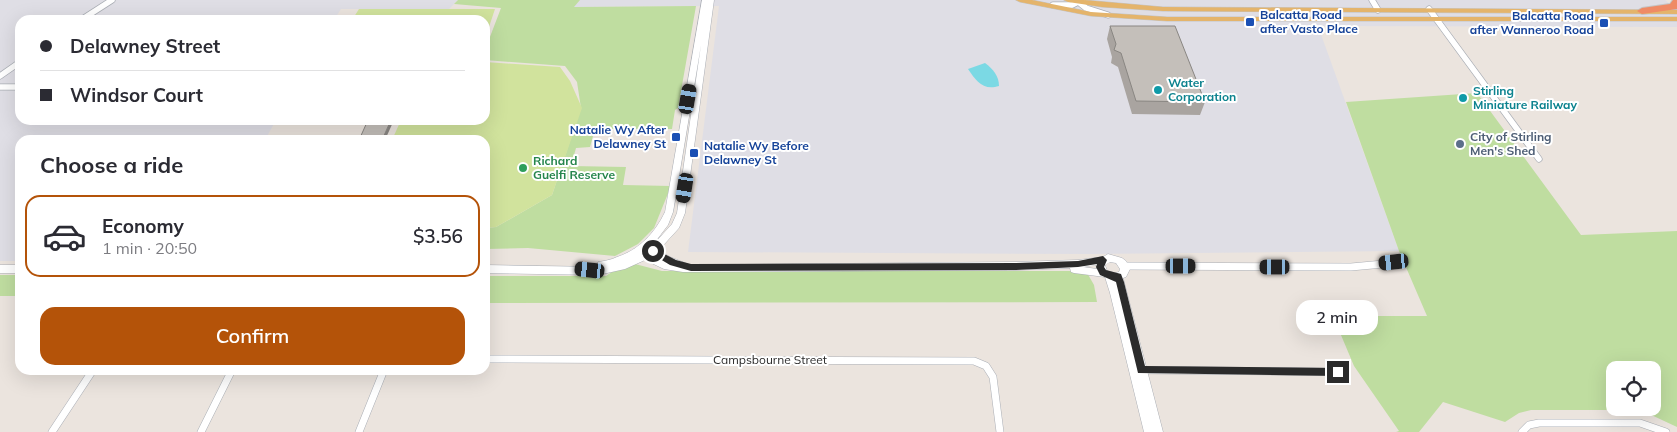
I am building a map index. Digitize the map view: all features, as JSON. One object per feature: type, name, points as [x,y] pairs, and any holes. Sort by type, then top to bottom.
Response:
[{"type":"highway","points":[[1642,11],[1673,7],[1677,5],[1677,1]]},
{"type":"main road","points":[[1020,0],[1112,16],[1167,19],[1677,19]]},
{"type":"main road","points":[[1068,0],[1092,4],[1163,9],[1429,9],[1677,12]]},
{"type":"street","points":[[89,15],[112,0]]},
{"type":"street","points":[[646,251],[661,230],[669,212],[704,0]]},
{"type":"street","points":[[490,269],[606,269],[646,251],[676,226],[681,212],[711,0]]},
{"type":"street","points":[[1372,0],[1378,10]]},
{"type":"street","points":[[1044,5],[1063,6],[1079,1],[1088,9],[1112,16]]},
{"type":"street","points":[[1429,9],[1539,159]]},
{"type":"street","points":[[0,76],[15,66]]},
{"type":"street","points":[[0,87],[15,87]]},
{"type":"street","points":[[646,251],[670,269],[1016,266],[1078,264],[1116,259],[1124,266],[1351,267],[1394,262]]},
{"type":"street","points":[[1103,260],[1100,267],[1110,275],[1158,432]]},
{"type":"street","points":[[1016,266],[1028,269],[1091,270],[1110,275],[1123,274],[1124,266]]},
{"type":"street","points":[[0,269],[15,269]]},
{"type":"street","name":"Campsbourne Street","points":[[490,358],[974,361],[986,366],[993,377],[1000,432]]},
{"type":"street","points":[[1138,370],[1338,372]]},
{"type":"street","points":[[1138,370],[1149,432]]},
{"type":"street","points":[[52,432],[90,375]]},
{"type":"street","points":[[201,432],[230,375]]},
{"type":"street","points":[[359,432],[382,375]]},
{"type":"street","points":[[1522,432],[1529,425],[1548,423],[1640,423],[1666,432]]},
{"type":"shaded area","points":[[0,0],[458,0],[449,9],[341,9],[337,15],[15,15],[15,125],[273,125],[268,135],[15,135],[15,261],[0,261]]},
{"type":"shaded area","points":[[580,0],[1665,0],[1677,9],[1677,27],[1318,26],[1399,251],[1088,254],[688,252],[719,6],[573,7]]},
{"type":"green space","points":[[458,0],[580,0],[574,7],[696,6],[678,108],[675,110],[672,129],[595,129],[590,147],[576,148],[571,166],[626,167],[623,185],[671,186],[654,228],[638,244],[615,256],[528,248],[490,249],[490,228],[496,227],[552,195],[581,108],[577,82],[565,66],[490,60],[490,37],[501,8],[454,4]]},
{"type":"green space","points":[[359,9],[495,9],[490,24],[490,15],[355,15]]},
{"type":"green space","name":"Richard Guelfi Reserve","points":[[490,62],[560,67],[570,81],[582,108],[552,195],[496,227],[490,228],[490,135],[394,135],[399,125],[490,125]]},
{"type":"green space","points":[[1477,93],[1581,235],[1677,231],[1677,427],[1653,416],[1661,416],[1661,361],[1606,361],[1606,410],[1531,410],[1519,413],[1505,422],[1443,402],[1419,432],[1396,432],[1399,431],[1354,366],[1333,316],[1427,316],[1399,251],[1346,102]]},
{"type":"green space","points":[[635,264],[662,271],[1086,271],[1094,285],[1097,302],[490,303],[490,276],[606,276],[619,267]]},
{"type":"green space","points":[[0,275],[15,275],[15,296],[0,296]]},
{"type":"water","points":[[985,63],[995,73],[999,86],[989,87],[980,84],[968,69]]},
{"type":"building","name":"Water Corporation","points":[[1110,26],[1175,26],[1205,102],[1136,101],[1121,53],[1114,50],[1116,44]]},
{"type":"building","points":[[366,125],[389,125],[384,135],[361,135]]},
{"type":"place","name":"Balcatta Road after Vasto Place","points":[[1250,22]]},
{"type":"place","name":"Balcatta Road after Wanneroo Road","points":[[1604,23]]},
{"type":"place","name":"Water Corporation","points":[[1158,90]]},
{"type":"place","name":"Stirling Miniature Railway","points":[[1463,98]]},
{"type":"place","name":"Natalie Wy After Delawney St","points":[[676,137]]},
{"type":"place","name":"City of Stirling Men's Shed","points":[[1460,144]]},
{"type":"place","name":"Natalie Wy Before Delawney St","points":[[694,153]]},
{"type":"place","name":"Richard Guelfi Reserve","points":[[523,168]]},
{"type":"route","points":[[653,251],[667,260],[691,268],[1016,266],[1029,264],[1078,264],[1103,260],[1100,264],[1103,273],[1118,277],[1120,282],[1142,370],[1338,372]]}]
